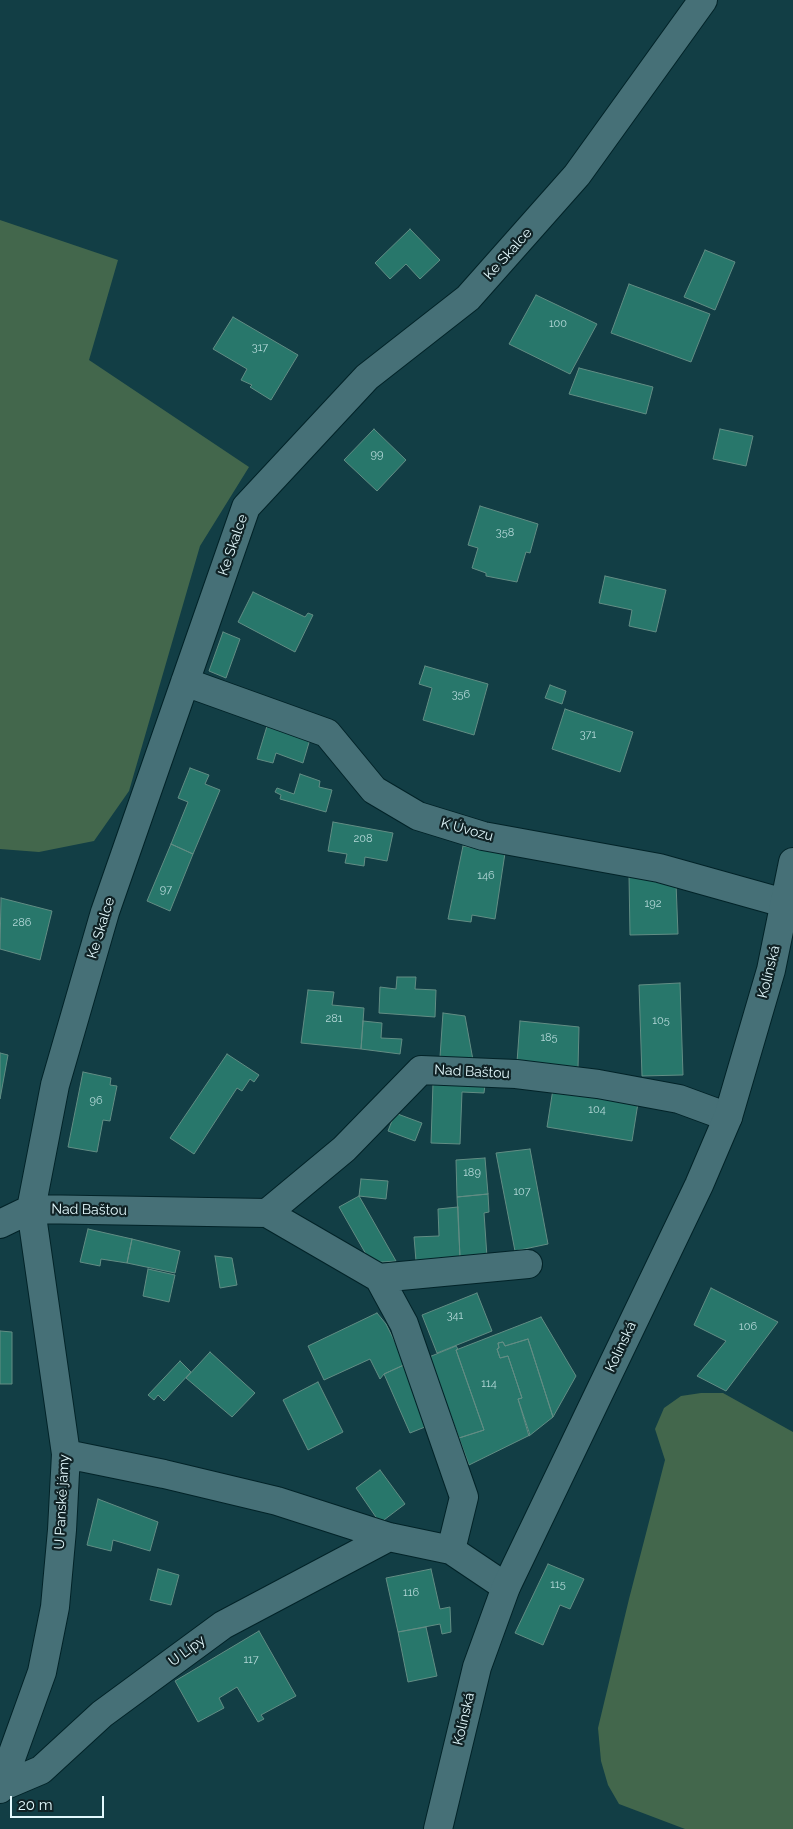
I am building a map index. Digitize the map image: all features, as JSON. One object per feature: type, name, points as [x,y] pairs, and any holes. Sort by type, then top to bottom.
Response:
[{"type":"street","name":"Ke Skalce","points":[[30,1209],[55,1085],[105,912],[246,508],[367,378],[468,298],[578,175],[702,0]]},
{"type":"street","name":"K Úvozu","points":[[185,682],[327,733],[374,790],[418,816],[483,836],[659,868],[784,903]]},
{"type":"street","name":"Kolínská","points":[[438,1829],[476,1667],[506,1587],[699,1185],[728,1117],[771,970],[793,862]]},
{"type":"street","name":"Nad Baštou","points":[[267,1213],[344,1149],[420,1070],[516,1074],[598,1084],[679,1099],[728,1117]]},
{"type":"street","name":"Nad Baštou","points":[[30,1209],[267,1213],[379,1278]]},
{"type":"street","points":[[0,1224],[30,1209]]},
{"type":"street","name":"U Panské jámy","points":[[1,1788],[42,1672],[53,1617],[62,1530],[66,1454],[30,1209]]},
{"type":"street","points":[[451,1550],[464,1497],[404,1324],[379,1278],[528,1264]]},
{"type":"street","points":[[66,1454],[164,1474],[277,1501],[389,1537],[451,1550],[506,1587]]},
{"type":"street","name":"U Lípy","points":[[1,1788],[41,1770],[102,1714],[223,1624],[389,1537]]},
{"type":"green space","points":[[0,220],[118,260],[89,360],[249,467],[200,546],[129,791],[94,841],[39,852],[0,849]]},
{"type":"green space","points":[[701,1393],[723,1393],[793,1432],[793,1829],[685,1829],[619,1804],[608,1785],[601,1761],[598,1728],[665,1460],[655,1429],[664,1408],[681,1396]]},
{"type":"building","points":[[410,229],[440,260],[420,279],[406,264],[390,279],[375,263]]},
{"type":"building","points":[[705,250],[735,262],[715,310],[684,297]]},
{"type":"building","points":[[629,284],[710,314],[691,362],[611,333]]},
{"type":"building","points":[[536,295],[597,324],[570,374],[509,344]]},
{"type":"building","points":[[233,317],[298,355],[271,400],[250,387],[252,385],[241,380],[247,369],[213,349]]},
{"type":"building","points":[[579,368],[653,387],[646,414],[569,394]]},
{"type":"building","points":[[374,429],[406,460],[377,491],[344,460]]},
{"type":"building","points":[[720,429],[753,436],[746,466],[713,459]]},
{"type":"building","points":[[480,506],[538,524],[530,553],[526,552],[517,582],[486,576],[486,573],[472,568],[478,548],[468,545]]},
{"type":"building","points":[[605,576],[666,590],[656,632],[629,626],[632,610],[599,603]]},
{"type":"building","points":[[253,592],[305,617],[308,613],[313,615],[295,652],[238,622]]},
{"type":"building","points":[[223,632],[240,639],[226,678],[209,671]]},
{"type":"building","points":[[425,666],[488,684],[474,735],[423,720],[432,688],[419,684]]},
{"type":"building","points":[[550,685],[566,691],[562,704],[545,698]]},
{"type":"building","points":[[565,709],[633,732],[620,772],[552,749]]},
{"type":"building","points":[[267,726],[310,739],[303,763],[276,753],[273,763],[257,759]]},
{"type":"building","points":[[190,768],[209,775],[205,784],[220,790],[193,854],[171,844],[188,802],[178,798]]},
{"type":"building","points":[[300,774],[320,781],[319,787],[332,790],[326,812],[280,799],[281,795],[275,792],[277,788],[294,794]]},
{"type":"building","points":[[333,822],[393,833],[387,861],[365,857],[364,866],[345,863],[347,854],[328,851]]},
{"type":"building","points":[[171,844],[193,854],[170,911],[147,901]]},
{"type":"building","points":[[463,846],[505,853],[495,919],[472,915],[471,922],[448,919]]},
{"type":"building","points":[[629,875],[676,883],[678,934],[630,935]]},
{"type":"building","points":[[1,898],[52,911],[40,960],[0,949]]},
{"type":"building","points":[[397,977],[416,977],[415,989],[436,990],[435,1017],[379,1013],[380,987],[396,989]]},
{"type":"building","points":[[680,983],[683,1075],[642,1076],[639,985]]},
{"type":"building","points":[[308,990],[334,992],[332,1005],[364,1008],[361,1049],[301,1043]]},
{"type":"building","points":[[443,1013],[465,1016],[473,1060],[440,1057]]},
{"type":"building","points":[[363,1021],[382,1023],[381,1038],[402,1039],[400,1054],[361,1049]]},
{"type":"building","points":[[520,1021],[579,1027],[578,1068],[517,1062]]},
{"type":"building","points":[[0,1053],[8,1055],[0,1099]]},
{"type":"building","points":[[227,1054],[259,1075],[254,1082],[250,1079],[242,1091],[237,1088],[194,1154],[170,1138]]},
{"type":"building","points":[[83,1072],[111,1078],[110,1085],[117,1086],[110,1121],[103,1120],[97,1152],[68,1147]]},
{"type":"building","points":[[433,1083],[485,1085],[484,1093],[462,1092],[460,1144],[431,1143]]},
{"type":"building","points":[[553,1089],[638,1103],[632,1141],[547,1127]]},
{"type":"building","points":[[395,1113],[422,1123],[415,1141],[388,1131]]},
{"type":"building","points":[[530,1149],[548,1244],[515,1251],[496,1153]]},
{"type":"building","points":[[485,1158],[488,1194],[457,1197],[456,1160]]},
{"type":"building","points":[[361,1179],[388,1181],[386,1199],[359,1196]]},
{"type":"building","points":[[488,1194],[489,1212],[484,1213],[487,1257],[460,1257],[457,1197]]},
{"type":"building","points":[[359,1196],[396,1261],[371,1263],[339,1207]]},
{"type":"building","points":[[458,1207],[460,1259],[416,1261],[414,1237],[439,1236],[438,1209]]},
{"type":"building","points":[[88,1229],[132,1239],[127,1263],[101,1259],[100,1266],[80,1262]]},
{"type":"building","points":[[132,1239],[180,1251],[175,1273],[127,1263]]},
{"type":"building","points":[[215,1256],[232,1258],[237,1285],[220,1288]]},
{"type":"building","points":[[148,1269],[175,1275],[169,1302],[143,1296]]},
{"type":"building","points":[[711,1288],[778,1322],[726,1391],[697,1376],[726,1341],[694,1325]]},
{"type":"building","points":[[477,1293],[492,1331],[437,1353],[422,1315]]},
{"type":"building","points":[[377,1313],[386,1324],[406,1364],[384,1374],[380,1379],[370,1359],[324,1380],[308,1346]]},
{"type":"building","points":[[541,1317],[576,1376],[553,1417],[528,1339],[505,1346],[503,1342],[498,1343],[499,1348],[497,1349],[500,1358],[508,1356],[522,1398],[518,1399],[530,1435],[469,1465],[459,1438],[484,1430],[456,1350]]},
{"type":"building","points":[[0,1331],[12,1332],[12,1384],[0,1384]]},
{"type":"building","points":[[528,1339],[553,1417],[529,1436],[518,1399],[522,1398],[508,1356],[500,1358],[497,1349],[499,1348],[498,1343],[503,1342],[505,1346]]},
{"type":"building","points":[[456,1346],[484,1430],[459,1438],[429,1357]]},
{"type":"building","points":[[210,1352],[255,1393],[232,1417],[186,1378]]},
{"type":"building","points":[[180,1361],[191,1372],[164,1401],[158,1395],[154,1400],[148,1395]]},
{"type":"building","points":[[406,1364],[430,1425],[410,1433],[384,1374]]},
{"type":"building","points":[[318,1382],[343,1432],[308,1450],[283,1400]]},
{"type":"building","points":[[380,1470],[405,1504],[380,1523],[356,1488]]},
{"type":"building","points":[[98,1499],[158,1522],[150,1551],[113,1540],[111,1551],[87,1545]]},
{"type":"building","points":[[548,1564],[584,1579],[570,1609],[560,1605],[543,1645],[515,1633]]},
{"type":"building","points":[[158,1569],[179,1575],[171,1605],[150,1600]]},
{"type":"building","points":[[431,1569],[440,1609],[450,1607],[451,1632],[442,1634],[440,1624],[398,1632],[386,1578]]},
{"type":"building","points":[[426,1627],[437,1676],[408,1682],[398,1632]]},
{"type":"building","points":[[259,1631],[296,1696],[261,1715],[264,1719],[258,1722],[237,1687],[219,1698],[224,1708],[198,1722],[175,1681]]}]
